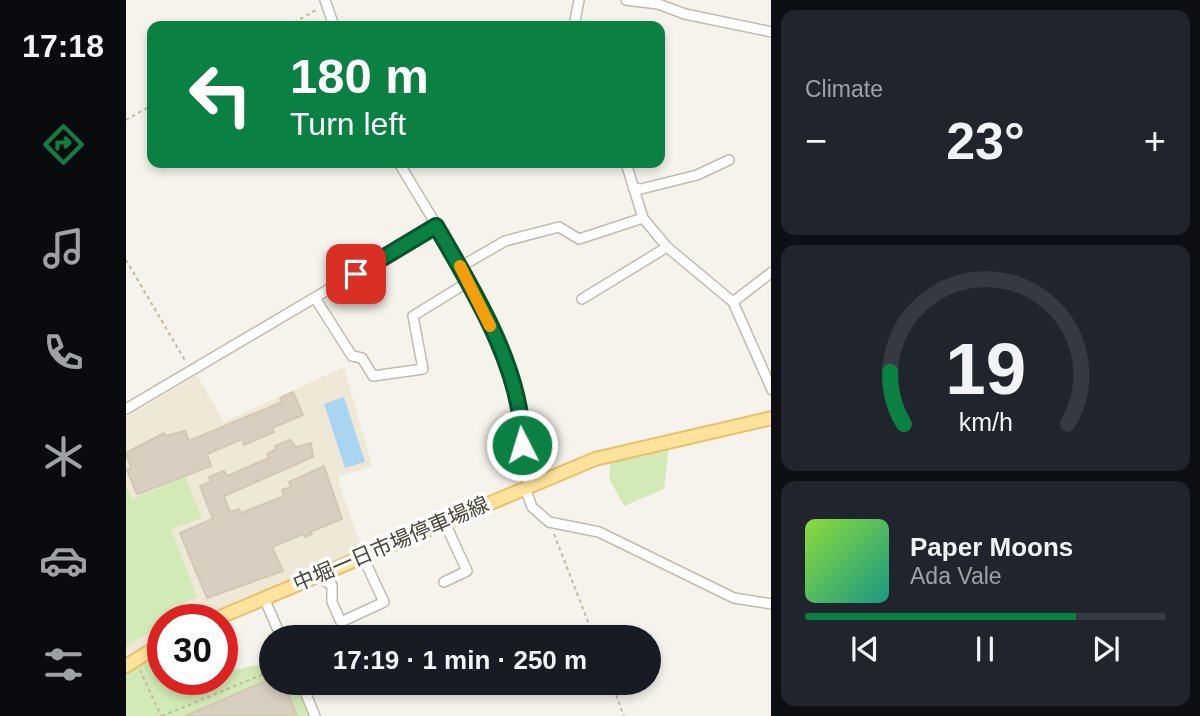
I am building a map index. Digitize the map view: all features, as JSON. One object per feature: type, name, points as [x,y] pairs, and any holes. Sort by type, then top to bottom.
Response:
[{"type":"main road","name":"中堀一日市場停車場線","points":[[238,609],[595,459],[771,418]]},
{"type":"main road","points":[[131,663],[147,653]]},
{"type":"street","points":[[575,21],[579,0]]},
{"type":"street","points":[[626,0],[659,4],[685,14],[771,32]]},
{"type":"street","points":[[329,1],[333,21]]},
{"type":"street","points":[[633,188],[641,189],[697,175],[729,160]]},
{"type":"street","points":[[402,168],[460,267],[499,345],[516,397],[522,430],[521,460],[532,507],[550,522],[599,532],[734,598],[771,604]]},
{"type":"street","points":[[627,168],[643,218],[667,247],[733,302],[771,390]]},
{"type":"street","points":[[460,267],[505,241],[559,227],[579,239],[643,218]]},
{"type":"street","points":[[126,409],[436,226]]},
{"type":"street","points":[[582,299],[667,247]]},
{"type":"street","points":[[733,302],[771,272]]},
{"type":"street","points":[[315,298],[352,356],[362,358],[373,376],[423,369],[413,316],[468,282]]},
{"type":"street","points":[[444,521],[467,571],[444,582]]},
{"type":"street","points":[[315,576],[332,585],[332,602],[341,622],[384,602],[362,555]]},
{"type":"street","points":[[264,598],[276,625]]},
{"type":"street","points":[[306,695],[315,716]]},
{"type":"path","points":[[296,21],[329,1]]},
{"type":"path","points":[[126,120],[147,108]]},
{"type":"path","points":[[126,260],[191,371]]},
{"type":"path","points":[[550,522],[589,625]]},
{"type":"path","points":[[131,663],[161,716],[259,676]]},
{"type":"path","points":[[616,695],[624,716]]},
{"type":"shaded area","points":[[344,367],[372,466],[340,476],[338,481],[362,548],[232,604],[147,604],[147,644],[126,656],[126,417],[197,375],[224,422]]},
{"type":"green space","points":[[669,447],[664,489],[624,506],[609,478],[611,458]]},
{"type":"green space","points":[[185,477],[202,518],[171,529],[197,597],[180,604],[147,604],[147,634],[126,646],[126,487],[133,499]]},
{"type":"green space","points":[[147,659],[147,695],[238,695],[238,669],[259,665],[259,695],[300,695],[309,716],[126,716],[126,672]]},
{"type":"water","points":[[344,397],[365,462],[345,468],[324,404]]},
{"type":"building","points":[[293,392],[303,415],[272,428],[274,432],[244,445],[242,439],[207,454],[211,466],[138,494],[136,492],[127,470],[131,468],[126,453],[164,433],[165,436],[185,431],[189,441],[282,402],[280,398]]},
{"type":"building","points":[[290,440],[296,447],[311,443],[313,457],[224,496],[230,512],[239,509],[241,513],[284,496],[282,490],[291,487],[289,482],[324,466],[342,519],[310,532],[312,534],[305,537],[303,534],[272,547],[283,571],[207,598],[180,533],[213,519],[200,486],[211,482],[209,477],[224,471],[227,476],[269,458],[267,454],[276,449],[275,446]]},
{"type":"building","points":[[259,684],[259,695],[288,695],[297,716],[185,716]]},
{"type":"slow traffic","points":[[460,266],[490,326]]},
{"type":"route","points":[[356,274],[436,226],[499,345],[516,397],[522,445]]}]
